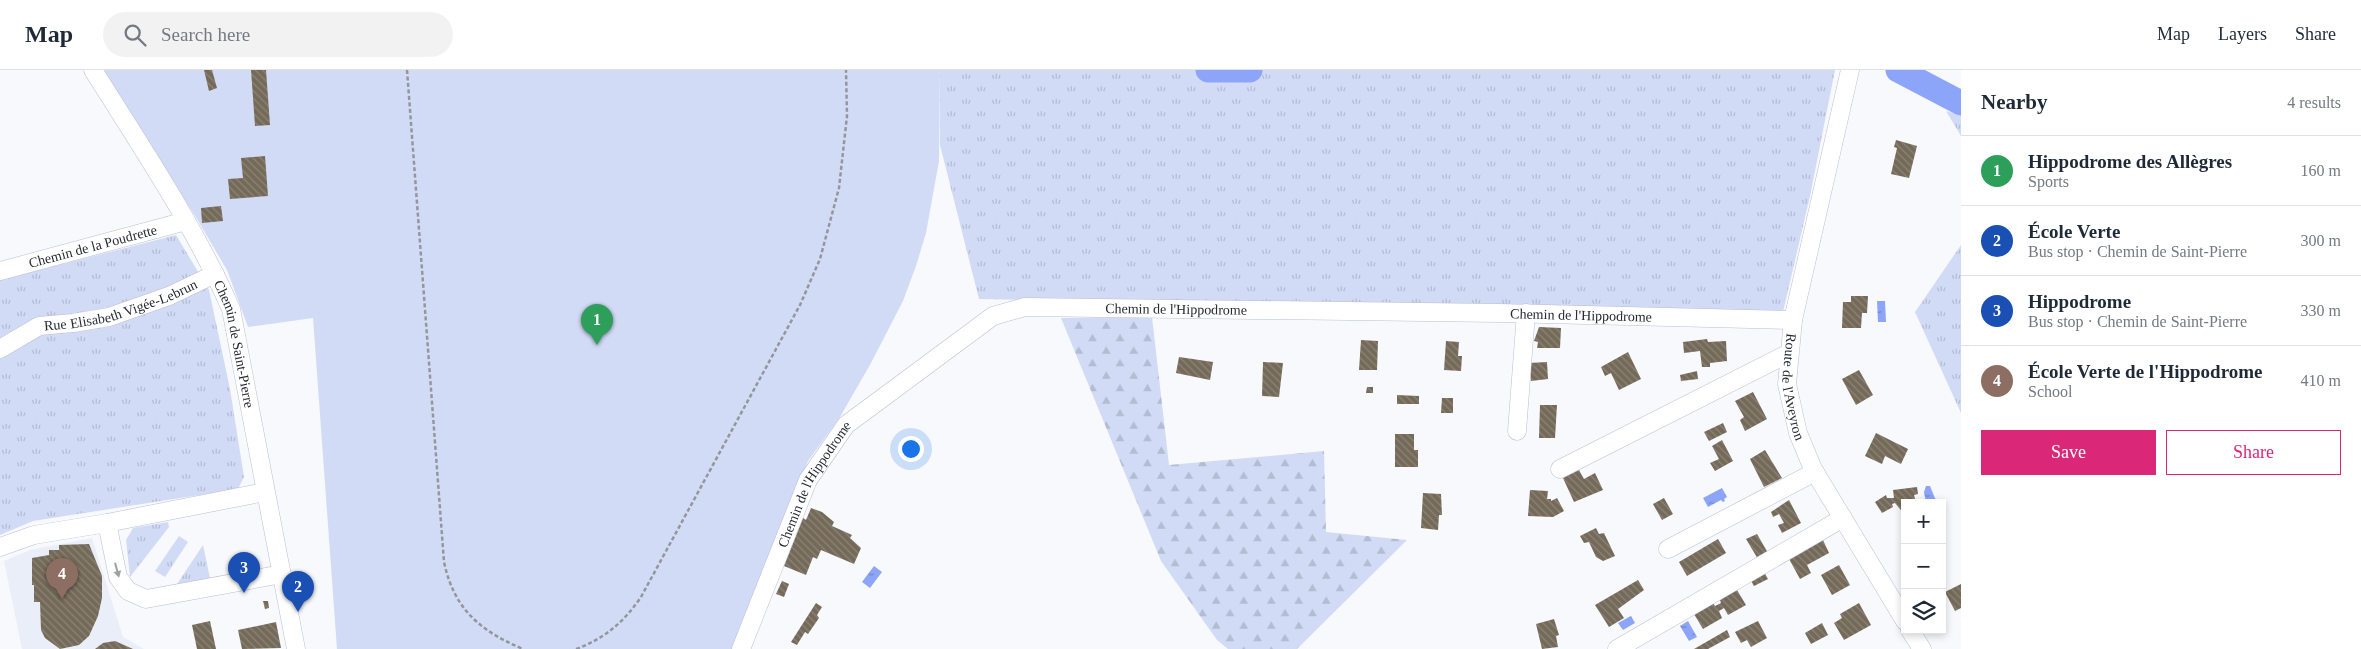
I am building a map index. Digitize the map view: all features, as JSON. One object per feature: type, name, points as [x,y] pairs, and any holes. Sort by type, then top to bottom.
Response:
[{"type":"street","name":"Chemin de Saint-Pierre","points":[[94,70],[186,220],[215,274],[231,310],[296,649]]},
{"type":"street","name":"Route de l'Aveyron","points":[[1850,70],[1792,320],[1786,384],[1798,433],[1815,472],[1901,614]]},
{"type":"street","name":"Chemin de la Poudrette","points":[[0,271],[186,220]]},
{"type":"street","name":"Rue Elisabeth Vigée-Lebrun","points":[[0,349],[39,326],[109,317],[169,296],[215,274]]},
{"type":"street","name":"Chemin de l'Hippodrome","points":[[741,649],[808,480],[846,425],[993,316],[1025,307],[1526,313],[1792,320]]},
{"type":"street","points":[[1517,431],[1526,313]]},
{"type":"street","points":[[1560,469],[1789,353]]},
{"type":"street","points":[[1668,549],[1815,472]]},
{"type":"street","points":[[0,548],[34,535],[108,523],[265,492]]},
{"type":"street","points":[[1617,649],[1842,518]]},
{"type":"street","points":[[108,523],[118,577],[128,591],[146,600],[282,574]]},
{"type":"street","points":[[1913,634],[1922,649]]},
{"type":"path","points":[[407,70],[444,562],[448,581],[456,599],[469,615],[484,629],[503,641],[523,649]]},
{"type":"path","points":[[576,649],[610,632],[627,616],[641,597],[807,290],[828,235],[840,188],[846,124],[846,70]]},
{"type":"shaded area","points":[[92,538],[123,637],[144,649],[22,649],[4,561],[30,550]]},
{"type":"green space","points":[[102,70],[940,70],[939,161],[926,233],[916,266],[903,301],[871,363],[840,417],[808,461],[732,649],[337,649],[313,318],[248,327],[227,270],[197,219]]},
{"type":"green space","points":[[940,70],[1835,70],[1810,196],[1783,312],[979,299],[940,145]]},
{"type":"green space","points":[[1946,111],[1961,115],[1961,136]]},
{"type":"green space","points":[[176,235],[209,290],[230,389],[244,477],[238,489],[33,521],[0,535],[0,280]]},
{"type":"green space","points":[[1961,245],[1961,413],[1915,312]]},
{"type":"green space","points":[[1152,317],[1169,465],[1324,451],[1326,532],[1407,540],[1297,649],[1228,649],[1217,640],[1161,561],[1061,318]]},
{"type":"green space","points":[[168,522],[169,527],[130,577],[126,540],[133,528]]},
{"type":"green space","points":[[179,536],[188,542],[165,577],[155,571]]},
{"type":"green space","points":[[203,545],[210,578],[177,584]]},
{"type":"water","points":[[1877,301],[1885,301],[1886,322],[1878,322]]},
{"type":"water","points":[[1926,486],[1930,486],[1935,499],[1925,499],[1924,492]]},
{"type":"water","points":[[1722,488],[1727,497],[1724,499],[1725,501],[1721,500],[1708,507],[1703,498]]},
{"type":"water","points":[[874,566],[882,572],[870,588],[862,582]]},
{"type":"water","points":[[1631,616],[1635,623],[1623,630],[1618,623]]},
{"type":"water","points":[[1688,621],[1697,637],[1689,641],[1680,626]]},
{"type":"building","points":[[204,70],[212,70],[217,88],[209,91]]},
{"type":"building","points":[[251,70],[266,70],[270,125],[255,126]]},
{"type":"building","points":[[1896,140],[1917,146],[1909,178],[1891,174],[1897,148],[1894,147]]},
{"type":"building","points":[[265,156],[268,196],[230,199],[228,179],[243,178],[241,158]]},
{"type":"building","points":[[221,206],[223,221],[202,223],[201,208]]},
{"type":"building","points":[[1851,296],[1868,296],[1867,313],[1862,313],[1861,328],[1842,328],[1843,302],[1851,302]]},
{"type":"building","points":[[1539,327],[1561,328],[1560,348],[1537,348],[1538,342],[1534,341]]},
{"type":"building","points":[[1707,339],[1708,342],[1726,341],[1727,361],[1710,363],[1710,367],[1702,367],[1700,351],[1684,353],[1683,342]]},
{"type":"building","points":[[1361,340],[1378,341],[1377,370],[1359,370]]},
{"type":"building","points":[[1446,341],[1459,342],[1458,356],[1462,356],[1461,371],[1444,370]]},
{"type":"building","points":[[1628,352],[1641,379],[1619,390],[1611,373],[1605,376],[1601,367]]},
{"type":"building","points":[[1179,357],[1213,362],[1210,380],[1176,373]]},
{"type":"building","points":[[1263,362],[1283,363],[1279,397],[1262,396]]},
{"type":"building","points":[[1547,362],[1548,379],[1531,381],[1529,363]]},
{"type":"building","points":[[1859,370],[1873,395],[1856,405],[1842,379]]},
{"type":"building","points":[[1697,371],[1698,379],[1681,381],[1680,375]]},
{"type":"building","points":[[1367,387],[1373,387],[1373,393],[1366,393]]},
{"type":"building","points":[[1753,392],[1767,419],[1745,431],[1740,420],[1744,417],[1735,401]]},
{"type":"building","points":[[1397,395],[1419,396],[1419,404],[1397,404]]},
{"type":"building","points":[[1442,398],[1453,398],[1453,413],[1441,413]]},
{"type":"building","points":[[1540,405],[1557,405],[1555,438],[1539,438]]},
{"type":"building","points":[[1723,423],[1727,432],[1709,441],[1704,432]]},
{"type":"building","points":[[1876,433],[1908,449],[1901,464],[1885,456],[1882,464],[1865,456]]},
{"type":"building","points":[[1395,434],[1414,434],[1414,450],[1418,450],[1418,467],[1395,467]]},
{"type":"building","points":[[1722,440],[1733,461],[1715,471],[1710,463],[1719,459],[1712,446]]},
{"type":"building","points":[[1765,450],[1782,478],[1764,487],[1750,459]]},
{"type":"building","points":[[1579,470],[1584,479],[1595,473],[1603,490],[1574,502],[1563,478]]},
{"type":"building","points":[[1917,487],[1918,494],[1914,495],[1915,499],[1901,499],[1901,510],[1895,503],[1892,504],[1893,507],[1882,513],[1875,502],[1886,495],[1887,498],[1894,498],[1893,490]]},
{"type":"building","points":[[1530,490],[1548,491],[1547,499],[1551,499],[1551,501],[1557,498],[1564,511],[1553,517],[1528,516]]},
{"type":"building","points":[[1423,493],[1441,494],[1442,515],[1439,515],[1438,530],[1421,528]]},
{"type":"building","points":[[1664,498],[1673,514],[1662,520],[1653,504]]},
{"type":"building","points":[[1789,500],[1801,523],[1782,533],[1778,525],[1784,523],[1779,514],[1773,517],[1771,512]]},
{"type":"building","points":[[811,508],[822,512],[834,522],[832,526],[852,535],[850,538],[861,548],[854,564],[821,550],[817,559],[813,557],[806,575],[784,566],[803,518],[806,520]]},
{"type":"building","points":[[1596,528],[1599,534],[1604,533],[1615,556],[1603,561],[1596,557],[1589,542],[1584,543],[1580,536]]},
{"type":"building","points":[[1757,534],[1768,553],[1758,559],[1746,539]]},
{"type":"building","points":[[1822,538],[1829,553],[1807,565],[1811,573],[1800,579],[1788,557]]},
{"type":"building","points":[[1718,539],[1726,553],[1687,576],[1679,562]]},
{"type":"building","points":[[89,544],[102,576],[102,598],[98,616],[89,636],[79,645],[60,649],[45,638],[41,630],[40,602],[34,602],[32,558],[49,555],[49,550],[59,550],[59,545]]},
{"type":"building","points":[[1839,565],[1850,585],[1832,595],[1821,575]]},
{"type":"building","points":[[1763,570],[1768,579],[1754,586],[1749,577]]},
{"type":"building","points":[[1638,580],[1644,590],[1618,609],[1624,618],[1609,627],[1595,605]]},
{"type":"building","points":[[782,581],[789,584],[784,597],[776,594]]},
{"type":"building","points":[[1961,584],[1961,608],[1955,611],[1946,592]]},
{"type":"building","points":[[1737,590],[1746,605],[1728,615],[1724,608],[1719,611],[1722,618],[1703,629],[1694,614],[1713,603],[1715,606],[1721,603],[1720,600]]},
{"type":"building","points":[[263,601],[268,601],[269,608],[265,609]]},
{"type":"building","points":[[816,603],[822,607],[817,615],[819,618],[808,634],[805,632],[797,645],[791,642]]},
{"type":"building","points":[[1859,603],[1871,625],[1844,640],[1834,623],[1842,618],[1840,614]]},
{"type":"building","points":[[1554,619],[1559,635],[1556,636],[1558,647],[1542,649],[1536,624]]},
{"type":"building","points":[[210,621],[216,649],[197,649],[192,625]]},
{"type":"building","points":[[1758,621],[1767,638],[1751,647],[1747,640],[1741,643],[1735,632]]},
{"type":"building","points":[[276,622],[281,648],[242,649],[238,630]]},
{"type":"building","points":[[1822,623],[1828,635],[1811,644],[1805,633]]},
{"type":"building","points":[[1727,630],[1730,637],[1708,649],[1694,649]]},
{"type":"building","points":[[115,641],[133,649],[95,649],[103,643]]},
{"type":"waterway","points":[[1208,70],[1250,70]]},
{"type":"waterway","points":[[1898,70],[1961,103]]},
{"type":"place","name":"Hippodrome des Allègres","points":[[597,345]]},
{"type":"place","name":"Hippodrome","points":[[244,593]]},
{"type":"place","name":"École Verte de l'Hippodrome","points":[[62,599]]},
{"type":"place","name":"École Verte","points":[[298,612]]}]
